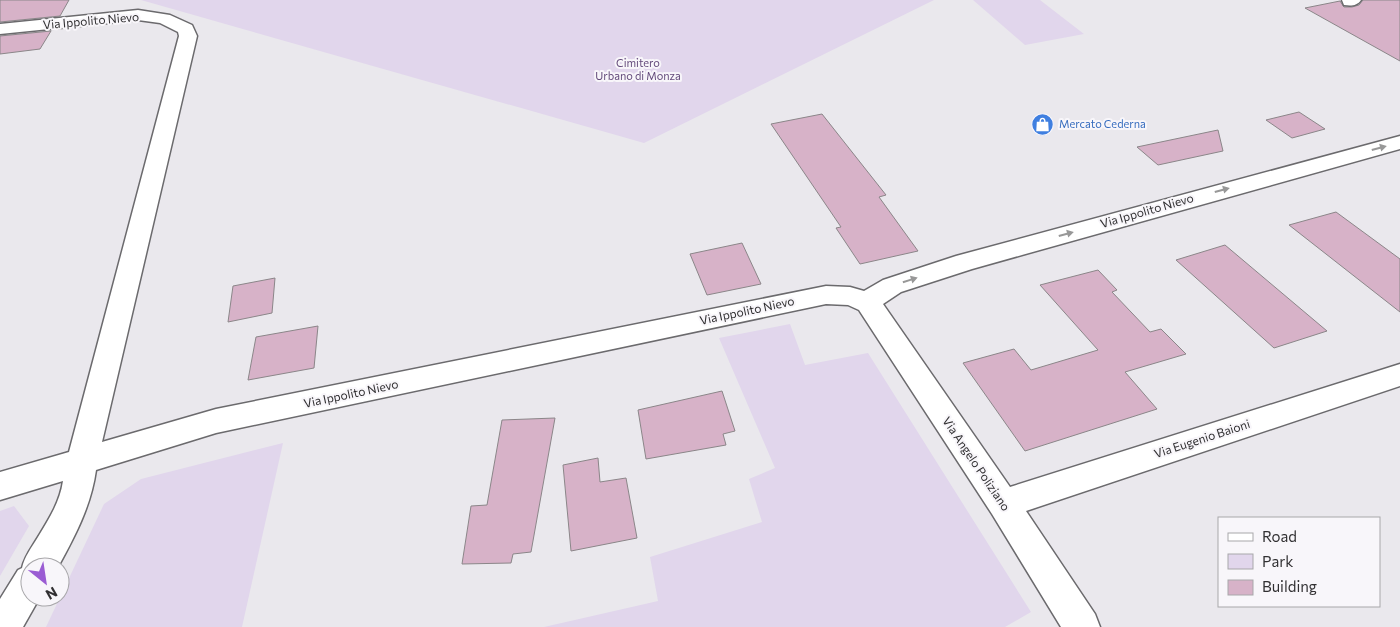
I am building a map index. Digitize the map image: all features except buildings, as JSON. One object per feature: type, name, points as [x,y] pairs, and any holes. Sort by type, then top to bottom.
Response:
[{"type":"street","name":"Via Ippolito Nievo","points":[[0,29],[138,15],[164,19],[186,29],[188,36],[82,460]]},
{"type":"street","name":"Via Ippolito Nievo","points":[[0,486],[82,460],[216,422],[826,295],[850,296],[868,303],[878,293],[892,286],[965,262],[1400,142]]},
{"type":"street","name":"Via Angelo Poliziano","points":[[868,303],[1003,504],[1082,627]]},
{"type":"street","name":"Via Eugenio Baioni","points":[[1003,504],[1400,375]]},
{"type":"street","points":[[45,557],[64,525],[77,493],[82,460]]},
{"type":"street","points":[[3,627],[20,599]]},
{"type":"green space","name":"Cimitero Urbano di Monza","points":[[141,0],[934,0],[644,143]]},
{"type":"green space","points":[[973,0],[1040,0],[1084,34],[1025,45]]},
{"type":"green space","points":[[790,324],[805,365],[868,353],[1031,612],[1005,627],[544,627],[658,601],[650,557],[762,522],[749,479],[775,468],[719,338]]},
{"type":"green space","points":[[283,443],[242,627],[46,627],[55,607],[70,607],[70,576],[104,504],[141,479]]},
{"type":"green space","points":[[14,506],[29,526],[0,576],[0,511]]},
{"type":"place","name":"Mercato Cederna","points":[[1043,124]]}]
